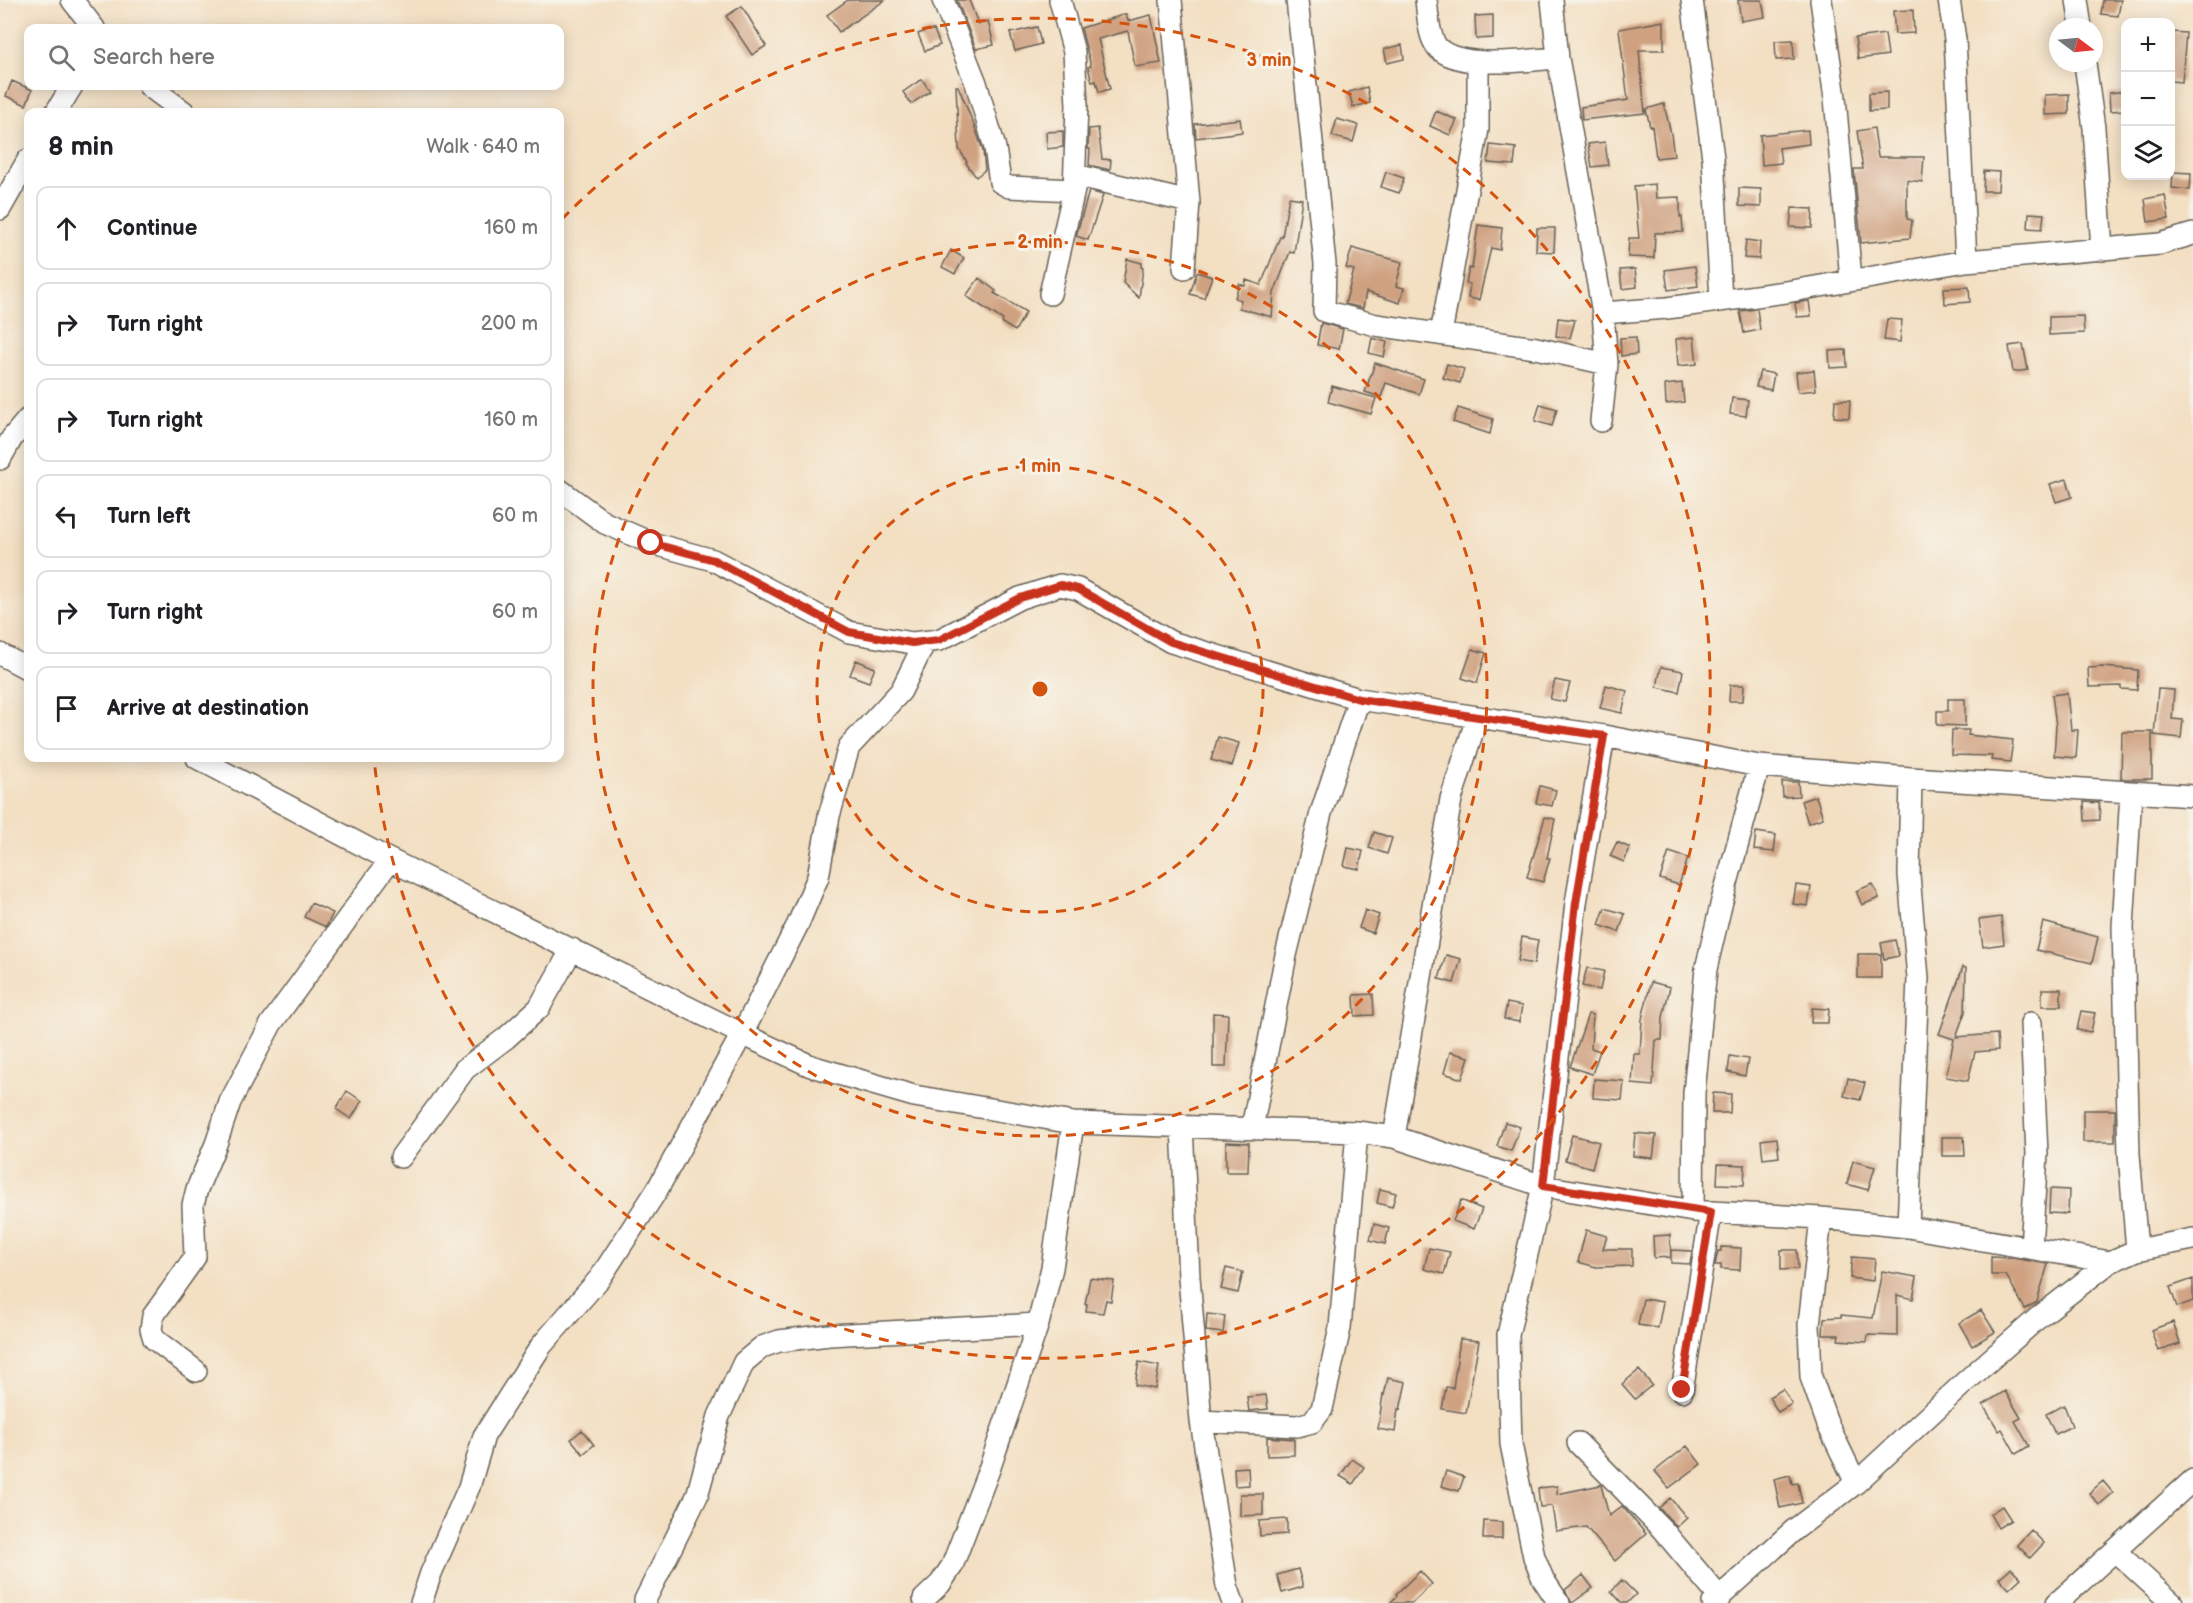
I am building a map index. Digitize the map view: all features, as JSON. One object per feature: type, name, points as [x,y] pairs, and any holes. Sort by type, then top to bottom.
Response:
[{"type":"street","points":[[72,0],[91,24]]},
{"type":"street","points":[[944,0],[976,83],[995,148],[1000,182],[1010,187],[1074,183],[1189,202]]},
{"type":"street","points":[[1050,294],[1074,183],[1077,105],[1074,52],[1060,0]]},
{"type":"street","points":[[1170,0],[1189,202],[1184,268]]},
{"type":"street","points":[[1297,0],[1316,160],[1325,264],[1324,311],[1376,324],[1536,348],[1607,364]]},
{"type":"street","points":[[1426,0],[1433,40],[1439,49],[1449,54],[1478,63],[1558,58]]},
{"type":"street","points":[[1552,0],[1558,58],[1603,313],[1607,364],[1601,421]]},
{"type":"street","points":[[1692,0],[1713,158],[1722,300]]},
{"type":"street","points":[[1821,0],[1835,98],[1851,280]]},
{"type":"street","points":[[1949,0],[1955,39],[1966,261]]},
{"type":"street","points":[[2077,0],[2080,18]]},
{"type":"street","points":[[1440,334],[1478,129],[1478,63]]},
{"type":"street","points":[[2086,72],[2094,128],[2102,250]]},
{"type":"street","points":[[58,108],[70,90]]},
{"type":"street","points":[[154,90],[179,108]]},
{"type":"street","points":[[0,209],[24,167]]},
{"type":"street","points":[[1603,313],[1667,308],[1786,292],[1966,261],[2160,244],[2193,234]]},
{"type":"street","points":[[0,459],[12,438],[24,424]]},
{"type":"street","points":[[564,493],[605,523],[651,543],[714,560],[849,632],[912,643],[939,640],[1020,598],[1060,585],[1078,589],[1171,642],[1359,699],[1604,736],[1759,766],[2193,796]]},
{"type":"street","points":[[420,1603],[469,1487],[484,1436],[541,1346],[607,1269],[657,1190],[742,1034],[798,924],[818,877],[829,816],[849,747],[901,691],[925,642]]},
{"type":"street","points":[[0,654],[24,667]]},
{"type":"street","points":[[1252,1128],[1288,944],[1322,813],[1359,699]]},
{"type":"street","points":[[1394,1137],[1451,799],[1478,718]]},
{"type":"street","points":[[1559,1603],[1543,1579],[1533,1557],[1511,1444],[1508,1335],[1543,1186],[1576,903],[1604,736]]},
{"type":"street","points":[[210,762],[390,860],[742,1034],[811,1066],[914,1096],[1072,1123],[1357,1132],[1394,1137],[1543,1186],[1702,1212],[1821,1218],[1908,1227],[2110,1262]]},
{"type":"street","points":[[1682,1390],[1702,1212],[1694,1093],[1706,969],[1759,766]]},
{"type":"street","points":[[1908,1227],[1918,978],[1909,875],[1911,778]]},
{"type":"street","points":[[2131,793],[2123,927],[2129,1154],[2137,1250]]},
{"type":"street","points":[[196,1371],[154,1339],[151,1329],[153,1316],[195,1257],[193,1205],[230,1102],[271,1024],[390,860]]},
{"type":"street","points":[[401,1157],[465,1070],[506,1038],[539,1008],[572,950]]},
{"type":"street","points":[[2031,1023],[2037,1154],[2031,1247]]},
{"type":"street","points":[[924,1599],[940,1584],[952,1566],[990,1467],[1038,1324],[1052,1268],[1072,1123]]},
{"type":"street","points":[[1182,1125],[1189,1277],[1201,1421],[1227,1586],[1233,1603]]},
{"type":"street","points":[[1201,1421],[1297,1426],[1312,1422],[1322,1409],[1340,1328],[1357,1132]]},
{"type":"street","points":[[1821,1218],[1809,1324],[1811,1377],[1828,1425],[1856,1484]]},
{"type":"street","points":[[1578,1443],[1662,1529],[1717,1601],[1794,1530],[1856,1484],[2039,1317],[2110,1262],[2137,1250],[2193,1239]]},
{"type":"street","points":[[645,1600],[697,1496],[719,1416],[744,1362],[762,1347],[779,1341],[829,1335],[1038,1324]]},
{"type":"street","points":[[2057,1603],[2193,1480]]},
{"type":"street","points":[[2115,1551],[2172,1603]]},
{"type":"building","points":[[848,0],[885,0],[839,32],[827,15]]},
{"type":"building","points":[[957,0],[969,0],[978,24],[988,21],[994,45],[976,49]]},
{"type":"building","points":[[1738,0],[1762,0],[1765,17],[1741,21]]},
{"type":"building","points":[[2103,0],[2121,0],[2118,16],[2101,14]]},
{"type":"building","points":[[742,6],[766,46],[752,55],[726,16]]},
{"type":"building","points":[[1913,10],[1914,33],[1895,34],[1893,11]]},
{"type":"building","points":[[1126,14],[1128,21],[1151,15],[1161,63],[1135,67],[1128,31],[1098,39],[1110,89],[1099,92],[1096,81],[1092,82],[1088,67],[1091,66],[1081,28]]},
{"type":"building","points":[[1493,15],[1493,38],[1476,39],[1475,16]]},
{"type":"building","points":[[1664,21],[1664,50],[1639,50],[1645,113],[1582,120],[1581,107],[1628,100],[1619,29]]},
{"type":"building","points":[[1037,27],[1041,44],[1015,51],[1010,33]]},
{"type":"building","points":[[934,30],[940,45],[925,51],[918,34]]},
{"type":"building","points":[[2175,32],[2186,33],[2182,82],[2175,81]]},
{"type":"building","points":[[1885,34],[1888,55],[1858,59],[1855,38]]},
{"type":"building","points":[[1793,40],[1794,59],[1776,60],[1775,41]]},
{"type":"building","points":[[1402,45],[1404,59],[1387,63],[1384,49]]},
{"type":"building","points":[[922,79],[930,91],[911,104],[903,92]]},
{"type":"building","points":[[12,81],[24,86],[24,90],[32,90],[26,105],[6,96]]},
{"type":"building","points":[[956,86],[958,86],[983,151],[985,170],[976,177],[959,149]]},
{"type":"building","points":[[1367,87],[1370,103],[1353,107],[1349,92]]},
{"type":"building","points":[[1887,92],[1887,110],[1869,111],[1869,93]]},
{"type":"building","points":[[2121,92],[2121,110],[2110,111],[2109,93]]},
{"type":"building","points":[[2069,94],[2069,114],[2045,115],[2045,95]]},
{"type":"building","points":[[1664,104],[1674,156],[1656,158],[1652,126],[1650,127],[1646,109]]},
{"type":"building","points":[[1436,111],[1457,120],[1450,135],[1430,126]]},
{"type":"building","points":[[1240,119],[1242,132],[1196,138],[1195,124]]},
{"type":"building","points":[[1337,119],[1358,125],[1353,142],[1332,136]]},
{"type":"building","points":[[1098,128],[1102,159],[1111,160],[1110,170],[1089,165],[1089,129]]},
{"type":"building","points":[[1874,128],[1878,157],[1924,157],[1922,182],[1907,180],[1907,219],[1912,220],[1910,238],[1861,243],[1854,169],[1863,169],[1857,131]]},
{"type":"building","points":[[1808,130],[1809,144],[1779,148],[1781,163],[1762,165],[1760,135]]},
{"type":"building","points":[[1063,131],[1063,147],[1047,149],[1046,132]]},
{"type":"building","points":[[1605,142],[1608,165],[1592,167],[1588,144]]},
{"type":"building","points":[[1490,145],[1516,148],[1514,165],[1488,163]]},
{"type":"building","points":[[1984,171],[1999,172],[1998,191],[1983,191]]},
{"type":"building","points":[[1386,172],[1404,178],[1399,193],[1381,187]]},
{"type":"building","points":[[2175,172],[2191,173],[2190,190],[2172,188]]},
{"type":"building","points":[[1655,184],[1656,198],[1680,197],[1683,232],[1655,233],[1654,258],[1628,257],[1629,238],[1639,238],[1634,186]]},
{"type":"building","points":[[1739,188],[1761,189],[1761,207],[1739,206]]},
{"type":"building","points":[[1089,191],[1103,195],[1088,240],[1076,236]]},
{"type":"building","points":[[2165,195],[2169,219],[2148,222],[2145,199]]},
{"type":"building","points":[[1289,197],[1302,199],[1294,253],[1290,252],[1274,293],[1272,317],[1239,308],[1241,300],[1235,298],[1239,284],[1245,286],[1246,280],[1261,285],[1280,237],[1282,237]]},
{"type":"building","points":[[1792,208],[1813,209],[1812,228],[1790,227]]},
{"type":"building","points":[[2029,213],[2044,214],[2042,229],[2028,228]]},
{"type":"building","points":[[1478,225],[1502,228],[1500,250],[1491,248],[1479,300],[1468,298],[1470,284],[1466,283],[1469,268],[1472,269]]},
{"type":"building","points":[[1537,228],[1555,228],[1554,252],[1536,251]]},
{"type":"building","points":[[1746,240],[1760,242],[1759,259],[1744,258]]},
{"type":"building","points":[[1352,248],[1402,262],[1396,286],[1404,288],[1400,303],[1366,292],[1363,308],[1345,304],[1354,270],[1346,268]]},
{"type":"building","points":[[951,250],[964,258],[955,274],[942,267]]},
{"type":"building","points":[[1127,259],[1142,263],[1139,298],[1123,283]]},
{"type":"building","points":[[1695,266],[1698,286],[1668,290],[1665,270]]},
{"type":"building","points":[[1635,269],[1637,287],[1622,289],[1620,270]]},
{"type":"building","points":[[1197,272],[1212,277],[1204,298],[1190,294]]},
{"type":"building","points":[[979,278],[996,291],[994,293],[1026,312],[1015,331],[1002,323],[1003,320],[966,296]]},
{"type":"building","points":[[1969,287],[1970,302],[1945,304],[1944,288]]},
{"type":"building","points":[[1809,301],[1811,316],[1797,317],[1795,303]]},
{"type":"building","points":[[1757,309],[1760,330],[1744,333],[1740,311]]},
{"type":"building","points":[[2083,316],[2084,333],[2049,335],[2049,317]]},
{"type":"building","points":[[1558,318],[1575,320],[1570,338],[1556,336]]},
{"type":"building","points":[[1887,319],[1902,320],[1900,342],[1884,340]]},
{"type":"building","points":[[1321,323],[1343,329],[1339,349],[1317,345]]},
{"type":"building","points":[[1636,337],[1637,354],[1621,356],[1620,338]]},
{"type":"building","points":[[1694,337],[1697,364],[1678,366],[1676,339]]},
{"type":"building","points":[[1372,338],[1387,342],[1384,357],[1369,353]]},
{"type":"building","points":[[2023,344],[2028,370],[2013,372],[2009,346]]},
{"type":"building","points":[[1846,350],[1847,367],[1830,368],[1829,351]]},
{"type":"building","points":[[1375,363],[1424,379],[1419,394],[1386,383],[1381,397],[1365,392]]},
{"type":"building","points":[[1447,364],[1464,369],[1460,383],[1443,378]]},
{"type":"building","points":[[1814,370],[1816,390],[1798,392],[1796,372]]},
{"type":"building","points":[[1760,371],[1774,374],[1771,390],[1756,387]]},
{"type":"building","points":[[1682,383],[1684,402],[1666,404],[1665,385]]},
{"type":"building","points":[[1332,386],[1376,398],[1371,414],[1328,402]]},
{"type":"building","points":[[1732,398],[1748,400],[1746,416],[1730,414]]},
{"type":"building","points":[[1835,400],[1850,400],[1849,418],[1834,417]]},
{"type":"building","points":[[1540,404],[1557,409],[1552,426],[1535,421]]},
{"type":"building","points":[[1458,408],[1493,419],[1490,434],[1453,422]]},
{"type":"building","points":[[2067,479],[2072,497],[2056,502],[2050,484]]},
{"type":"building","points":[[1472,649],[1486,653],[1477,683],[1462,678]]},
{"type":"building","points":[[856,660],[875,668],[869,682],[850,675]]},
{"type":"building","points":[[1661,667],[1683,671],[1679,692],[1657,687]]},
{"type":"building","points":[[2088,668],[2138,670],[2137,690],[2121,689],[2121,686],[2089,687]]},
{"type":"building","points":[[1555,680],[1570,683],[1565,702],[1550,699]]},
{"type":"building","points":[[1606,685],[1627,691],[1622,713],[1600,708]]},
{"type":"building","points":[[1730,685],[1744,685],[1743,701],[1729,701]]},
{"type":"building","points":[[2158,689],[2174,690],[2172,719],[2183,720],[2181,738],[2154,735]]},
{"type":"building","points":[[2067,693],[2071,730],[2078,730],[2076,758],[2054,756],[2056,726],[2052,695]]},
{"type":"building","points":[[1948,699],[1965,699],[1965,726],[1937,725],[1937,711],[1948,711]]},
{"type":"building","points":[[1952,730],[1969,730],[1968,735],[2013,740],[2010,762],[1991,760],[1992,756],[1951,755]]},
{"type":"building","points":[[2122,732],[2152,732],[2152,779],[2121,779]]},
{"type":"building","points":[[1218,737],[1239,743],[1232,766],[1211,760]]},
{"type":"building","points":[[1782,782],[1798,782],[1799,796],[1783,797]]},
{"type":"building","points":[[1540,786],[1556,790],[1552,806],[1536,803]]},
{"type":"building","points":[[1816,796],[1823,818],[1808,823],[1801,801]]},
{"type":"building","points":[[2084,802],[2099,803],[2100,820],[2085,821]]},
{"type":"building","points":[[1545,817],[1555,819],[1547,858],[1550,858],[1543,882],[1527,877]]},
{"type":"building","points":[[1374,832],[1392,838],[1387,854],[1369,848]]},
{"type":"building","points":[[1756,832],[1776,835],[1774,852],[1754,850]]},
{"type":"building","points":[[1617,842],[1630,848],[1624,862],[1610,856]]},
{"type":"building","points":[[1348,848],[1363,851],[1359,869],[1344,866]]},
{"type":"building","points":[[1669,852],[1688,858],[1679,885],[1660,879]]},
{"type":"building","points":[[1873,884],[1879,898],[1862,905],[1856,891]]},
{"type":"building","points":[[1796,885],[1811,887],[1808,906],[1793,904]]},
{"type":"building","points":[[311,903],[333,913],[326,927],[304,917]]},
{"type":"building","points":[[1605,908],[1625,914],[1619,932],[1599,925]]},
{"type":"building","points":[[1365,910],[1379,915],[1373,933],[1359,928]]},
{"type":"building","points":[[2001,917],[2004,944],[1983,947],[1979,920]]},
{"type":"building","points":[[2043,922],[2098,937],[2092,963],[2036,950]]},
{"type":"building","points":[[1522,937],[1538,940],[1534,964],[1518,961]]},
{"type":"building","points":[[1895,940],[1899,956],[1884,959],[1881,943]]},
{"type":"building","points":[[1858,954],[1881,954],[1881,978],[1858,978]]},
{"type":"building","points":[[1446,955],[1461,959],[1454,983],[1439,979]]},
{"type":"building","points":[[1963,967],[1966,968],[1965,1012],[1956,1037],[1997,1034],[1998,1050],[1975,1052],[1968,1081],[1946,1077],[1954,1039],[1939,1034]]},
{"type":"building","points":[[1587,968],[1604,971],[1600,990],[1582,986]]},
{"type":"building","points":[[1651,982],[1670,987],[1663,1017],[1662,1040],[1656,1040],[1653,1086],[1632,1084],[1634,1054],[1640,1054],[1642,1019]]},
{"type":"building","points":[[2042,989],[2061,989],[2061,1006],[2042,1006]]},
{"type":"building","points":[[1373,994],[1374,1015],[1355,1016],[1354,995]]},
{"type":"building","points":[[1507,1003],[1522,1006],[1519,1022],[1504,1019]]},
{"type":"building","points":[[1812,1008],[1829,1009],[1828,1023],[1811,1023]]},
{"type":"building","points":[[2081,1011],[2095,1013],[2091,1032],[2077,1030]]},
{"type":"building","points":[[1213,1013],[1228,1014],[1226,1067],[1213,1067]]},
{"type":"building","points":[[1588,1014],[1593,1015],[1591,1048],[1600,1051],[1592,1074],[1570,1067]]},
{"type":"building","points":[[1450,1052],[1469,1057],[1462,1079],[1444,1073]]},
{"type":"building","points":[[1730,1056],[1748,1059],[1745,1076],[1728,1072]]},
{"type":"building","points":[[1848,1078],[1865,1083],[1860,1100],[1844,1096]]},
{"type":"building","points":[[1594,1079],[1624,1081],[1622,1100],[1593,1098]]},
{"type":"building","points":[[347,1091],[362,1101],[351,1119],[336,1109]]},
{"type":"building","points":[[1713,1093],[1731,1094],[1730,1113],[1712,1113]]},
{"type":"building","points":[[2083,1110],[2115,1110],[2115,1142],[2083,1142]]},
{"type":"building","points":[[1505,1122],[1520,1127],[1511,1151],[1497,1146]]},
{"type":"building","points":[[1635,1133],[1656,1135],[1653,1158],[1633,1156]]},
{"type":"building","points":[[1572,1135],[1599,1142],[1592,1168],[1565,1160]]},
{"type":"building","points":[[1942,1137],[1964,1137],[1965,1156],[1942,1156]]},
{"type":"building","points":[[1777,1138],[1779,1157],[1763,1159],[1761,1140]]},
{"type":"building","points":[[1226,1142],[1249,1143],[1248,1172],[1226,1172]]},
{"type":"building","points":[[1853,1161],[1875,1167],[1868,1190],[1847,1184]]},
{"type":"building","points":[[1718,1164],[1745,1165],[1744,1185],[1717,1184]]},
{"type":"building","points":[[1380,1189],[1396,1193],[1392,1207],[1377,1203]]},
{"type":"building","points":[[2050,1189],[2069,1190],[2068,1214],[2049,1213]]},
{"type":"building","points":[[1461,1200],[1482,1209],[1474,1229],[1453,1221]]},
{"type":"building","points":[[1374,1224],[1389,1228],[1385,1244],[1370,1240]]},
{"type":"building","points":[[1586,1230],[1607,1236],[1603,1249],[1632,1249],[1632,1266],[1596,1267],[1578,1262]]},
{"type":"building","points":[[1670,1235],[1671,1257],[1654,1258],[1653,1236]]},
{"type":"building","points":[[1721,1247],[1741,1248],[1740,1270],[1721,1269],[1721,1265],[1715,1265]]},
{"type":"building","points":[[1429,1248],[1450,1252],[1444,1274],[1424,1269]]},
{"type":"building","points":[[1671,1250],[1692,1251],[1690,1264],[1671,1263]]},
{"type":"building","points":[[1781,1250],[1797,1250],[1798,1269],[1781,1270]]},
{"type":"building","points":[[1852,1257],[1875,1259],[1873,1281],[1850,1278]]},
{"type":"building","points":[[1991,1257],[2048,1264],[2037,1302],[2025,1309],[2006,1275],[1991,1275]]},
{"type":"building","points":[[1226,1268],[1243,1272],[1238,1293],[1221,1289]]},
{"type":"building","points":[[1882,1271],[1917,1277],[1913,1299],[1897,1295],[1897,1336],[1868,1335],[1867,1342],[1838,1340],[1839,1335],[1823,1335],[1824,1318],[1841,1317],[1841,1315],[1873,1318]]},
{"type":"building","points":[[1090,1278],[1114,1281],[1111,1301],[1106,1300],[1103,1313],[1086,1311],[1087,1304],[1085,1304]]},
{"type":"building","points":[[2193,1279],[2193,1301],[2177,1307],[2170,1287]]},
{"type":"building","points":[[1643,1299],[1663,1302],[1658,1328],[1638,1325]]},
{"type":"building","points":[[1981,1310],[1995,1332],[1972,1346],[1959,1323]]},
{"type":"building","points":[[1207,1314],[1225,1316],[1223,1333],[1206,1331]]},
{"type":"building","points":[[2173,1322],[2180,1344],[2158,1351],[2151,1330]]},
{"type":"building","points":[[1460,1339],[1479,1341],[1466,1413],[1442,1409],[1446,1387],[1453,1388]]},
{"type":"building","points":[[1139,1362],[1159,1366],[1155,1389],[1135,1385]]},
{"type":"building","points":[[1639,1370],[1652,1385],[1635,1399],[1622,1384]]},
{"type":"building","points":[[1388,1378],[1406,1382],[1400,1410],[1398,1409],[1395,1432],[1378,1429],[1383,1394]]},
{"type":"building","points":[[1783,1389],[1792,1404],[1778,1412],[1769,1397]]},
{"type":"building","points":[[2005,1391],[2021,1418],[2015,1421],[2029,1446],[2016,1454],[2002,1429],[1999,1431],[1983,1405]]},
{"type":"building","points":[[1266,1395],[1268,1409],[1249,1411],[1247,1397]]},
{"type":"building","points":[[2064,1405],[2072,1426],[2055,1434],[2046,1414]]},
{"type":"building","points":[[582,1430],[594,1445],[583,1454],[571,1439]]},
{"type":"building","points":[[1267,1437],[1294,1439],[1294,1455],[1267,1456]]},
{"type":"building","points":[[1687,1446],[1701,1464],[1669,1488],[1655,1471]]},
{"type":"building","points":[[1352,1459],[1364,1467],[1353,1484],[1340,1476]]},
{"type":"building","points":[[1248,1467],[1249,1485],[1235,1486],[1234,1468]]},
{"type":"building","points":[[1446,1471],[1464,1477],[1459,1491],[1441,1486]]},
{"type":"building","points":[[1790,1475],[1792,1484],[1798,1483],[1802,1503],[1780,1508],[1774,1479]]},
{"type":"building","points":[[2103,1481],[2113,1493],[2099,1505],[2089,1493]]},
{"type":"building","points":[[1601,1485],[1609,1516],[1622,1506],[1646,1534],[1615,1561],[1586,1527],[1556,1531],[1552,1506],[1540,1507],[1538,1488],[1557,1486],[1557,1494]]},
{"type":"building","points":[[1240,1494],[1263,1494],[1263,1515],[1240,1516]]},
{"type":"building","points":[[1670,1498],[1687,1518],[1677,1527],[1659,1508]]},
{"type":"building","points":[[2002,1506],[2011,1520],[1998,1528],[1990,1514]]},
{"type":"building","points":[[1287,1519],[1287,1534],[1260,1536],[1259,1521]]},
{"type":"building","points":[[1484,1521],[1502,1522],[1502,1539],[1483,1539]]},
{"type":"building","points":[[2031,1530],[2044,1543],[2030,1558],[2017,1545]]},
{"type":"building","points":[[2011,1568],[2021,1578],[2009,1589],[1999,1578]]},
{"type":"building","points":[[1298,1569],[1303,1587],[1282,1593],[1277,1575]]},
{"type":"building","points":[[1420,1571],[1432,1584],[1412,1603],[1390,1603],[1397,1596],[1396,1594]]},
{"type":"building","points":[[1583,1575],[1593,1588],[1572,1603],[1565,1590]]},
{"type":"building","points":[[1622,1580],[1636,1594],[1627,1603],[1622,1603],[1611,1591]]},
{"type":"route","points":[[651,543],[714,560],[849,632],[912,643],[939,640],[1020,598],[1060,585],[1078,589],[1171,642],[1359,699],[1604,736],[1576,903],[1543,1186],[1711,1212],[1682,1390]]}]
